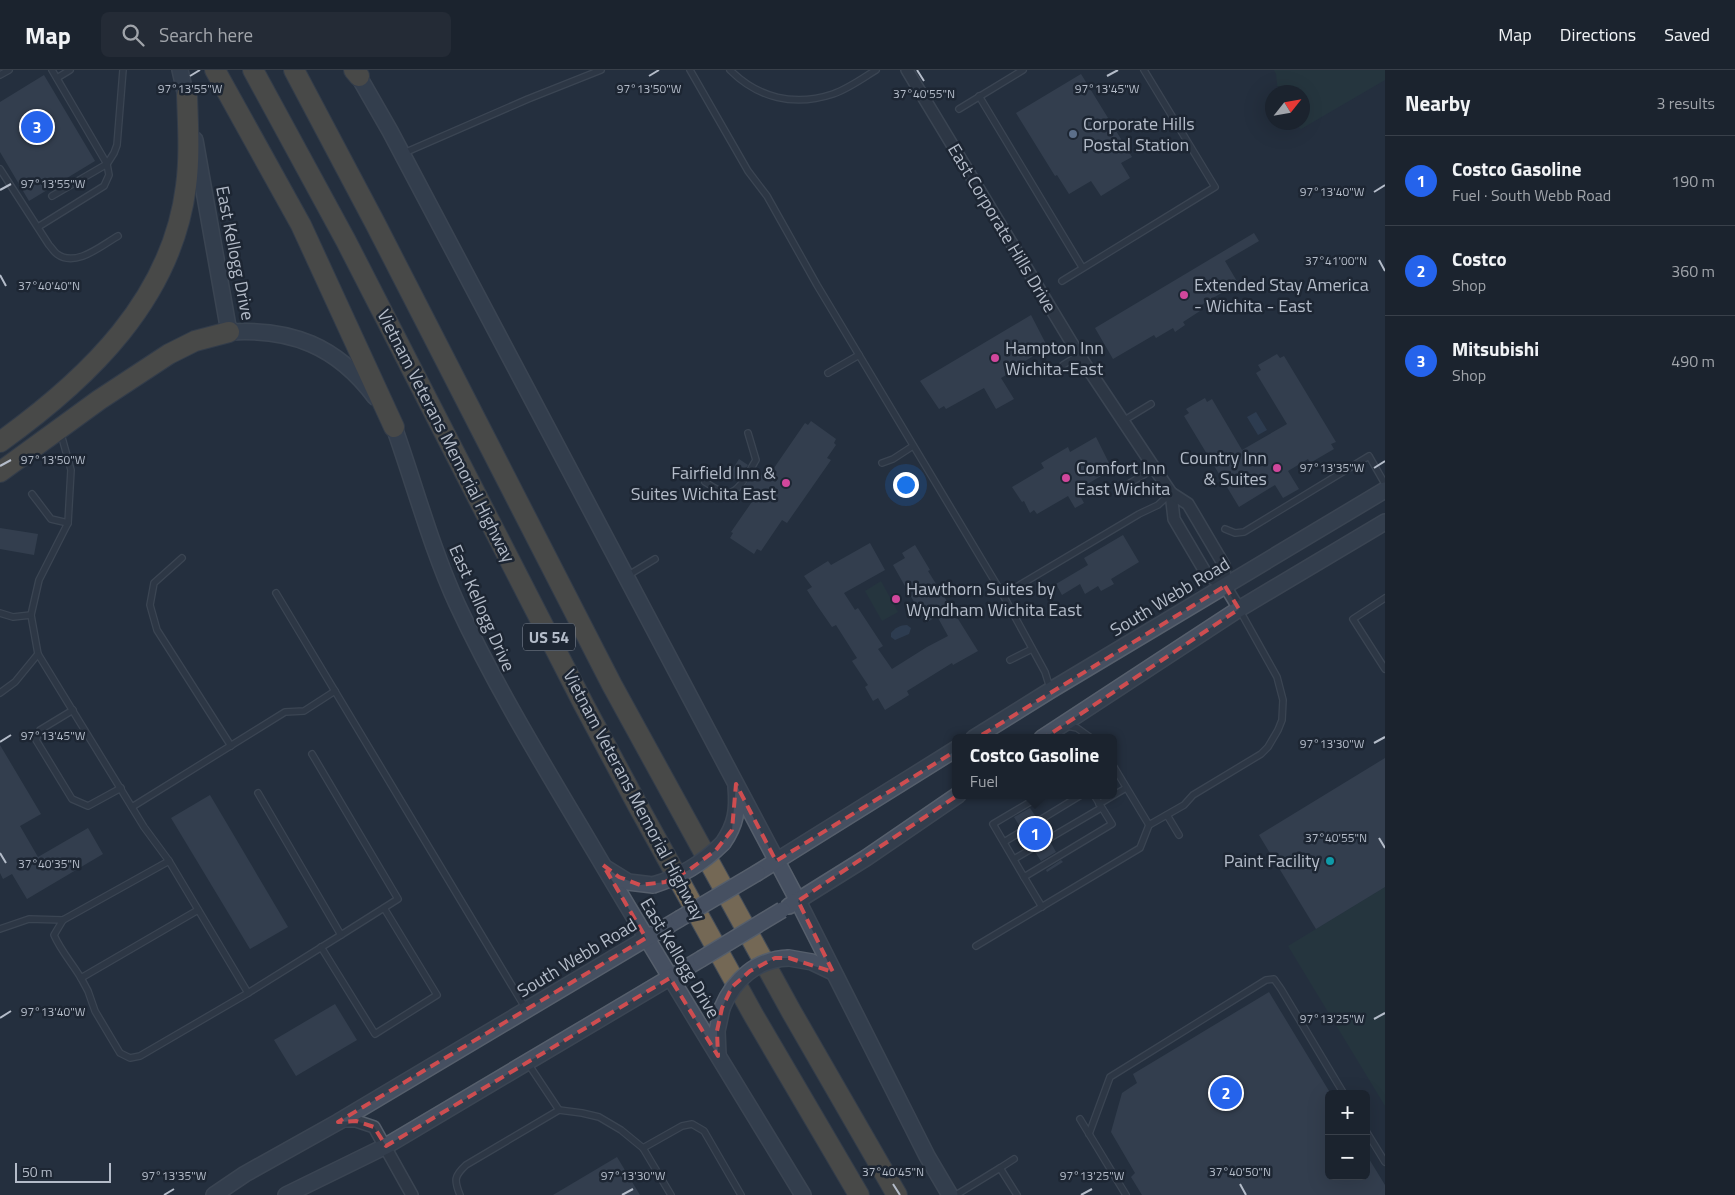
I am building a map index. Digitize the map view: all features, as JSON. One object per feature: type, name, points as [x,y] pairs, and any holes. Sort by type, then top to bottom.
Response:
[{"type":"highway","points":[[215,70],[301,225],[394,427]]},
{"type":"highway","name":"Vietnam Veterans Memorial Highway","points":[[253,70],[346,241],[584,705],[637,804],[768,1041],[859,1195]]},
{"type":"highway","name":"Vietnam Veterans Memorial Highway","points":[[294,70],[653,761],[836,1091],[897,1195]]},
{"type":"highway","points":[[0,442],[52,404],[104,354],[132,320],[152,288],[173,242],[184,201],[189,162],[186,95]]},
{"type":"highway","points":[[0,472],[169,354],[195,341],[229,332]]},
{"type":"main road","name":"East Kellogg Drive","points":[[180,70],[229,332],[265,331],[282,334],[299,339],[329,353],[343,363],[367,387],[394,427],[438,557],[471,633],[503,697],[670,978],[803,1195]]},
{"type":"main road","points":[[356,72],[402,154],[798,901],[928,1156],[950,1195]]},
{"type":"main road","name":"South Webb Road","points":[[980,734],[1050,690],[1385,490]]},
{"type":"main road","points":[[1048,734],[1239,609],[1383,527]]},
{"type":"main road","name":"South Webb Road","points":[[214,1195],[245,1174],[338,1122],[757,873],[952,751]]},
{"type":"main road","points":[[602,865],[619,878],[628,882],[653,885],[665,882],[690,870],[723,843],[732,830],[736,815],[736,784]]},
{"type":"main road","points":[[286,1195],[386,1146],[670,978],[866,858],[952,799]]},
{"type":"main road","points":[[718,1056],[717,1030],[722,1008],[732,987],[740,979],[763,963],[775,958],[789,958],[812,962],[833,972]]},
{"type":"street","name":"East Corporate Hills Drive","points":[[907,70],[1079,355],[1171,493],[1174,519],[1207,575],[1225,586],[1239,609]]},
{"type":"street","points":[[1171,493],[1188,504],[1224,564],[1225,586]]},
{"type":"street","points":[[338,1122],[356,1121],[374,1127],[412,1195]]},
{"type":"lane","points":[[0,75],[9,70]]},
{"type":"lane","points":[[38,227],[104,186],[109,175],[107,164],[52,70]]},
{"type":"lane","points":[[57,78],[70,70]]},
{"type":"lane","points":[[52,196],[107,164],[114,153],[117,145],[123,70]]},
{"type":"lane","points":[[402,154],[601,70]]},
{"type":"lane","points":[[690,70],[748,171],[767,196],[913,446],[1003,595],[1045,672],[1050,690]]},
{"type":"lane","points":[[730,70],[743,82],[764,94],[789,100],[813,99],[834,94],[876,70]]},
{"type":"lane","points":[[959,109],[1023,70]]},
{"type":"lane","points":[[1062,281],[1215,187],[1144,70]]},
{"type":"lane","points":[[979,96],[1082,268]]},
{"type":"lane","points":[[0,169],[57,254],[75,258],[84,256],[118,236]]},
{"type":"lane","points":[[828,373],[859,354]]},
{"type":"lane","points":[[1063,365],[1079,355]]},
{"type":"lane","points":[[1122,421],[1151,404]]},
{"type":"lane","points":[[60,429],[70,470],[68,523],[40,580],[31,615],[38,654],[132,807],[169,862],[248,993]]},
{"type":"lane","points":[[705,482],[722,492],[729,493],[737,489],[756,460],[748,432]]},
{"type":"lane","points":[[882,463],[893,459],[913,446]]},
{"type":"lane","points":[[1225,529],[1235,533],[1244,532],[1369,456],[1385,484]]},
{"type":"lane","points":[[1130,483],[1155,468]]},
{"type":"lane","points":[[1003,595],[1138,514],[1158,506],[1171,493]]},
{"type":"lane","points":[[32,494],[51,519],[68,523]]},
{"type":"lane","points":[[182,558],[154,583],[150,605],[157,630],[231,746]]},
{"type":"lane","points":[[626,577],[655,558]]},
{"type":"lane","points":[[276,593],[527,1010]]},
{"type":"lane","points":[[1385,598],[1353,618],[1385,669]]},
{"type":"lane","points":[[976,946],[1140,848],[1149,825],[1184,805],[1193,795],[1261,754],[1268,747],[1282,720],[1283,705],[1277,676],[1239,609]]},
{"type":"lane","points":[[0,613],[13,617],[31,615]]},
{"type":"lane","points":[[1010,660],[1032,649]]},
{"type":"lane","points":[[0,693],[15,682],[38,654]]},
{"type":"lane","points":[[132,807],[285,712],[304,710],[335,691]]},
{"type":"lane","points":[[73,710],[40,730],[36,740],[67,791],[72,799],[88,806],[121,788]]},
{"type":"lane","points":[[1060,725],[1077,728],[1086,734]]},
{"type":"lane","points":[[169,862],[63,920],[54,934],[59,947],[88,990],[95,1011],[120,1054],[130,1058],[140,1056],[248,993],[398,899],[312,754]]},
{"type":"lane","points":[[1117,772],[1149,825]]},
{"type":"lane","points":[[1117,794],[1126,788]]},
{"type":"lane","points":[[258,793],[341,935]]},
{"type":"lane","points":[[1035,799],[993,824],[1042,907]]},
{"type":"lane","points":[[1004,842],[1074,799]]},
{"type":"lane","points":[[1024,877],[1112,824],[1096,799]]},
{"type":"lane","points":[[1014,859],[1110,799]]},
{"type":"lane","points":[[1167,815],[1179,836]]},
{"type":"lane","points":[[321,947],[375,1034],[437,995],[384,908]]},
{"type":"lane","points":[[81,978],[198,910]]},
{"type":"lane","points":[[0,929],[29,919],[63,920]]},
{"type":"lane","points":[[1089,1134],[1110,1077],[1266,980],[1274,979],[1281,989],[1342,1090]]},
{"type":"lane","points":[[527,1062],[558,1110]]},
{"type":"lane","points":[[460,1195],[455,1183],[457,1173],[466,1165],[558,1110],[599,1116],[620,1130],[643,1148],[671,1195]]},
{"type":"lane","points":[[1080,1120],[1126,1195]]},
{"type":"lane","points":[[643,1148],[682,1126],[692,1124],[704,1131],[741,1195]]},
{"type":"lane","points":[[1368,1135],[1385,1162]]},
{"type":"lane","points":[[956,1195],[1014,1160]]},
{"type":"lane","points":[[1000,1168],[1017,1195]]},
{"type":"highlighted area","points":[[1225,586],[1239,609],[798,901],[833,972],[789,958],[775,958],[750,971],[732,987],[722,1008],[717,1031],[718,1056],[670,978],[386,1146],[374,1127],[356,1121],[338,1122],[646,938],[603,865],[619,877],[640,885],[665,882],[689,870],[716,850],[732,830],[736,784],[776,861]]},
{"type":"green space","points":[[1274,70],[1385,70],[1385,80],[1310,124],[1310,85],[1277,85]]},
{"type":"green space","points":[[881,581],[898,612],[882,621],[865,591]]},
{"type":"green space","points":[[1385,887],[1385,1106],[1288,946]]},
{"type":"water","points":[[1256,412],[1267,430],[1258,435],[1247,417]]},
{"type":"water","points":[[907,625],[911,628],[909,634],[895,640],[891,637],[891,633],[896,628]]},
{"type":"building","name":"Corporate Hills Postal Station","points":[[1081,74],[1132,157],[1121,163],[1130,178],[1101,196],[1091,181],[1069,194],[1057,175],[1055,176],[1016,113]]},
{"type":"building","points":[[44,75],[95,161],[29,201],[0,152],[0,102]]},
{"type":"building","name":"Extended Stay America - Wichita - East","points":[[1254,233],[1259,241],[1225,261],[1238,283],[1198,307],[1200,311],[1183,322],[1185,325],[1175,332],[1173,328],[1156,338],[1154,335],[1113,359],[1095,328]]},
{"type":"building","name":"Hampton Inn Wichita-East","points":[[1031,315],[1046,344],[1042,347],[1044,350],[1018,365],[1020,367],[1001,378],[1014,399],[996,409],[984,388],[946,409],[944,406],[939,409],[920,381]]},
{"type":"building","points":[[1277,354],[1280,358],[1284,356],[1336,442],[1331,444],[1334,449],[1310,463],[1308,459],[1288,471],[1299,489],[1283,498],[1275,485],[1239,507],[1184,416],[1189,413],[1186,409],[1205,398],[1207,402],[1212,399],[1242,450],[1287,424],[1256,373],[1261,370],[1258,365]]},
{"type":"building","name":"Fairfield Inn & Suites Wichita East","points":[[811,421],[836,439],[834,443],[836,445],[827,458],[831,460],[787,523],[782,520],[761,551],[757,549],[754,554],[730,538],[733,533],[731,532],[756,496],[745,486],[755,470],[762,475],[769,465],[774,468],[805,423],[808,425]]},
{"type":"building","points":[[1096,437],[1110,465],[1106,467],[1108,472],[1077,490],[1084,503],[1075,508],[1068,496],[1037,514],[1034,510],[1030,513],[1024,501],[1022,502],[1012,487],[1044,468],[1041,463],[1068,447],[1070,452]]},
{"type":"building","points":[[739,459],[748,465],[737,481],[729,475]]},
{"type":"building","points":[[0,528],[38,534],[34,555],[0,549]]},
{"type":"building","points":[[1123,535],[1139,562],[1111,579],[1114,584],[1101,591],[1098,586],[1085,594],[1080,584],[1062,595],[1056,584],[1088,565],[1084,558]]},
{"type":"building","points":[[870,543],[885,570],[844,593],[855,610],[858,608],[883,646],[878,649],[892,669],[948,636],[937,616],[926,623],[893,565],[905,558],[902,553],[915,545],[930,570],[928,571],[978,651],[953,665],[952,663],[907,691],[909,695],[885,710],[878,698],[873,701],[865,687],[868,685],[852,661],[857,658],[836,625],[832,627],[816,604],[807,590],[812,587],[804,576],[828,561],[831,565]]},
{"type":"building","points":[[0,745],[41,814],[20,826],[38,857],[88,828],[103,854],[27,899],[12,874],[3,879],[0,873]]},
{"type":"building","name":"Paint Facility","points":[[1385,758],[1385,887],[1316,929],[1259,835]]},
{"type":"building","points":[[210,795],[288,927],[250,949],[171,818]]},
{"type":"building","points":[[1030,808],[1036,817],[1020,827],[1014,817]]},
{"type":"building","points":[[1040,825],[1046,835],[1030,844],[1025,835]]},
{"type":"building","points":[[1051,843],[1056,852],[1041,861],[1035,852]]},
{"type":"building","points":[[1061,860],[1063,862],[1047,872],[1046,870]]},
{"type":"building","points":[[1269,992],[1328,1090],[1325,1090],[1325,1180],[1370,1180],[1370,1161],[1385,1185],[1385,1195],[1142,1195],[1131,1177],[1135,1173],[1111,1132],[1122,1093],[1137,1083],[1133,1074]]},
{"type":"building","points":[[335,1004],[357,1040],[296,1076],[274,1040]]},
{"type":"building","points":[[617,1157],[640,1195],[553,1195]]},
{"type":"place","name":"Mitsubishi","points":[[37,127]]},
{"type":"place","name":"Corporate Hills Postal Station","points":[[1073,134]]},
{"type":"place","name":"Extended Stay America - Wichita - East","points":[[1184,295]]},
{"type":"place","name":"Hampton Inn Wichita-East","points":[[995,358]]},
{"type":"place","name":"Country Inn & Suites","points":[[1277,468]]},
{"type":"place","name":"Comfort Inn East Wichita","points":[[1066,478]]},
{"type":"place","name":"Fairfield Inn & Suites Wichita East","points":[[786,483]]},
{"type":"place","name":"Hawthorn Suites by Wyndham Wichita East","points":[[896,599]]},
{"type":"place","name":"Costco Gasoline","points":[[1035,834]]},
{"type":"place","name":"Paint Facility","points":[[1330,861]]},
{"type":"place","name":"Costco","points":[[1226,1093]]}]
